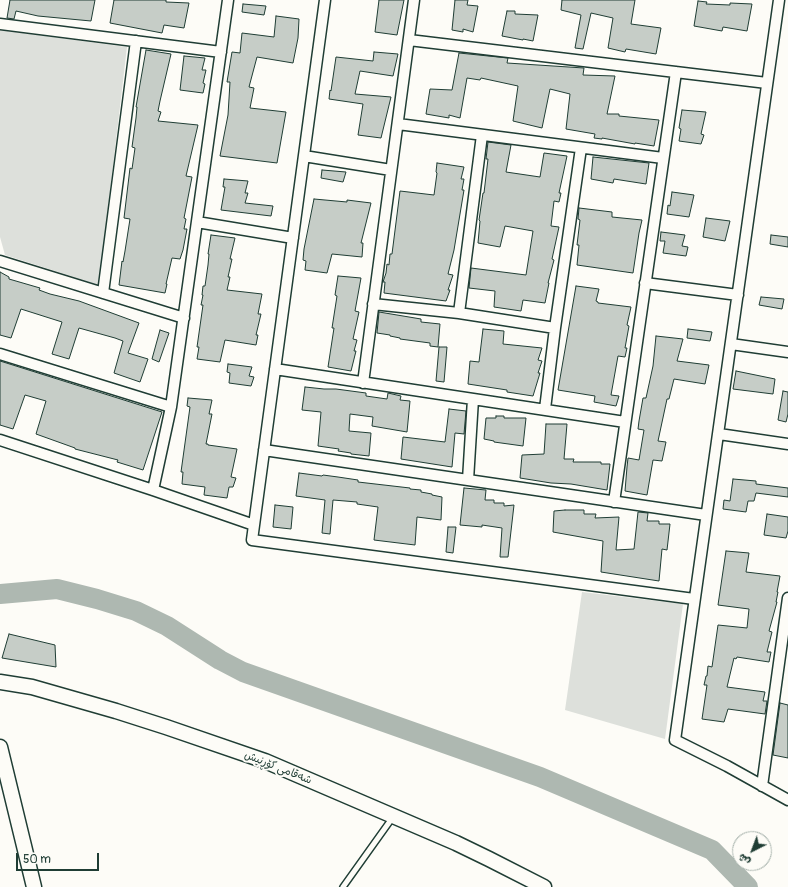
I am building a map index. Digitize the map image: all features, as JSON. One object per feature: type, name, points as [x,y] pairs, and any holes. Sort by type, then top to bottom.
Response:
[{"type":"main road","name":"شەقامی کۆڕنیش","points":[[0,682],[49,692],[166,727],[265,761],[483,856],[544,887]]},
{"type":"main road","points":[[0,747],[34,887]]},
{"type":"street","points":[[153,490],[171,407],[228,0]]},
{"type":"street","points":[[324,0],[252,540],[694,599]]},
{"type":"street","points":[[363,383],[414,0]]},
{"type":"street","points":[[779,0],[675,740],[727,766],[788,800]]},
{"type":"street","points":[[0,24],[221,52]]},
{"type":"street","points":[[409,40],[767,83]]},
{"type":"street","points":[[103,292],[136,41]]},
{"type":"street","points":[[614,502],[676,72]]},
{"type":"street","points":[[398,124],[663,158]]},
{"type":"street","points":[[459,313],[482,135]]},
{"type":"street","points":[[545,409],[581,148]]},
{"type":"street","points":[[304,156],[392,170]]},
{"type":"street","points":[[197,222],[293,238]]},
{"type":"street","points":[[0,261],[184,318]]},
{"type":"street","points":[[645,283],[738,295]]},
{"type":"street","points":[[374,304],[459,313],[555,328]]},
{"type":"street","points":[[731,344],[788,352]]},
{"type":"street","points":[[0,354],[171,407]]},
{"type":"street","points":[[275,369],[625,422]]},
{"type":"street","points":[[468,480],[473,399]]},
{"type":"street","points":[[719,434],[788,444]]},
{"type":"street","points":[[0,440],[254,525]]},
{"type":"street","points":[[264,450],[706,515]]},
{"type":"street","points":[[762,786],[788,598]]},
{"type":"lane","points":[[343,887],[394,816]]},
{"type":"shaded area","points":[[0,30],[127,47],[99,285],[5,255],[0,237]]},
{"type":"shaded area","points":[[582,592],[683,604],[665,739],[565,710]]},
{"type":"building","points":[[10,0],[95,0],[91,21],[38,16],[16,11],[14,19],[7,18]]},
{"type":"building","points":[[114,0],[166,0],[166,2],[189,3],[184,28],[164,25],[162,33],[110,23]]},
{"type":"building","points":[[379,0],[404,0],[397,35],[375,32]]},
{"type":"building","points":[[455,0],[468,0],[467,5],[478,6],[473,32],[463,29],[463,32],[452,30]]},
{"type":"building","points":[[562,0],[635,0],[631,24],[661,28],[656,54],[626,49],[625,52],[608,48],[613,18],[591,13],[583,49],[575,48],[581,15],[561,10]]},
{"type":"building","points":[[698,1],[707,2],[706,4],[752,4],[747,31],[723,27],[722,31],[694,26]]},
{"type":"building","points":[[243,4],[266,6],[264,15],[242,12]]},
{"type":"building","points":[[507,11],[515,11],[515,14],[538,15],[533,41],[502,36]]},
{"type":"building","points":[[276,16],[299,19],[298,38],[293,63],[257,57],[249,87],[254,88],[250,108],[286,112],[277,163],[220,156],[228,115],[230,82],[227,82],[232,52],[240,53],[242,33],[274,37]]},
{"type":"building","points":[[146,50],[171,54],[158,111],[161,112],[158,121],[198,125],[186,176],[192,177],[184,218],[186,219],[184,229],[187,229],[183,250],[180,259],[172,258],[165,293],[119,285],[130,219],[124,218],[130,168],[132,169],[135,148],[132,147],[136,107]]},
{"type":"building","points":[[374,52],[398,54],[393,76],[360,71],[355,94],[391,97],[381,138],[358,135],[363,104],[329,99],[336,57],[373,61]]},
{"type":"building","points":[[459,53],[508,58],[507,63],[584,68],[583,75],[615,76],[607,114],[619,114],[619,116],[659,120],[654,146],[594,138],[595,134],[566,129],[570,94],[550,89],[542,128],[513,121],[518,86],[481,78],[480,80],[467,78],[460,118],[449,115],[449,118],[426,114],[430,89],[452,90]]},
{"type":"building","points":[[184,56],[205,58],[202,70],[206,70],[203,83],[205,84],[203,93],[180,90]]},
{"type":"building","points":[[682,110],[706,112],[701,134],[704,135],[701,144],[679,141],[681,129],[679,128]]},
{"type":"building","points":[[488,142],[511,145],[506,172],[540,177],[544,153],[567,156],[559,193],[561,193],[559,202],[554,201],[551,226],[559,227],[545,303],[523,300],[521,311],[494,307],[495,291],[469,288],[471,268],[526,275],[533,231],[505,226],[500,247],[478,243],[479,220],[488,159],[486,159]]},
{"type":"building","points":[[593,157],[649,163],[646,184],[614,179],[613,183],[591,179]]},
{"type":"building","points":[[437,163],[464,167],[461,179],[464,179],[462,190],[464,190],[454,250],[448,274],[453,275],[446,301],[384,293],[385,282],[383,282],[387,264],[389,265],[390,254],[392,254],[400,191],[434,195]]},
{"type":"building","points":[[322,170],[346,172],[343,182],[321,178]]},
{"type":"building","points":[[224,179],[248,181],[245,193],[248,193],[245,203],[273,206],[271,216],[221,210],[225,187],[223,187]]},
{"type":"building","points":[[672,192],[694,195],[689,217],[667,214]]},
{"type":"building","points":[[314,199],[347,202],[347,200],[371,203],[361,243],[363,243],[362,257],[332,254],[327,273],[305,270],[306,261],[303,260],[304,249]]},
{"type":"building","points":[[579,208],[612,212],[612,217],[642,220],[633,273],[577,265],[579,245],[577,245],[580,220],[578,219]]},
{"type":"building","points":[[706,218],[730,221],[725,241],[703,237]]},
{"type":"building","points":[[661,232],[685,235],[682,246],[688,247],[686,256],[663,253],[665,241],[660,241]]},
{"type":"building","points":[[211,235],[235,238],[230,259],[232,259],[227,290],[262,294],[258,314],[261,314],[256,335],[258,335],[256,345],[225,340],[220,362],[197,359],[199,347],[197,347],[203,305],[201,305],[203,286],[205,286]]},
{"type":"building","points":[[771,235],[788,237],[788,247],[770,244]]},
{"type":"building","points":[[0,272],[9,277],[9,279],[40,288],[39,290],[50,294],[79,301],[139,323],[128,353],[148,359],[140,382],[114,373],[123,341],[115,338],[79,328],[69,359],[52,354],[62,322],[21,309],[11,338],[0,335]]},
{"type":"building","points":[[338,276],[361,278],[355,311],[359,312],[353,339],[357,340],[354,351],[356,351],[351,371],[328,367],[334,328],[332,328],[337,296],[335,295]]},
{"type":"building","points":[[576,286],[599,289],[596,301],[598,303],[631,307],[627,325],[629,326],[625,357],[618,356],[611,395],[619,396],[616,406],[594,402],[595,396],[558,390]]},
{"type":"building","points":[[761,297],[784,299],[782,309],[759,305]]},
{"type":"building","points":[[379,312],[421,319],[421,322],[440,324],[438,347],[430,346],[430,343],[400,339],[390,335],[377,333]]},
{"type":"building","points":[[483,329],[504,331],[503,344],[542,348],[538,360],[542,361],[538,373],[540,373],[533,396],[468,384],[470,361],[479,362]]},
{"type":"building","points":[[688,329],[712,332],[710,341],[687,338]]},
{"type":"building","points":[[160,330],[169,333],[159,362],[152,359]]},
{"type":"building","points":[[656,336],[683,339],[677,361],[709,365],[705,384],[674,379],[669,399],[667,399],[658,441],[666,442],[662,461],[653,460],[647,495],[625,491],[628,458],[639,460],[644,430],[638,429],[639,421],[643,398],[646,398],[653,366]]},
{"type":"building","points":[[439,347],[447,347],[444,382],[436,381]]},
{"type":"building","points":[[0,361],[162,412],[143,470],[117,462],[118,460],[75,449],[36,434],[46,401],[25,395],[13,429],[0,425]]},
{"type":"building","points":[[228,364],[252,367],[249,376],[254,377],[251,386],[229,383],[230,373],[227,372]]},
{"type":"building","points":[[736,371],[775,379],[773,394],[733,389]]},
{"type":"building","points":[[305,387],[366,393],[366,396],[387,399],[388,393],[401,396],[400,400],[410,401],[407,432],[372,426],[373,417],[350,414],[349,431],[371,433],[369,456],[351,454],[338,451],[339,449],[318,446],[321,412],[302,410]]},
{"type":"building","points":[[783,391],[788,392],[788,414],[786,422],[778,420]]},
{"type":"building","points":[[188,398],[212,400],[209,414],[212,414],[206,444],[237,449],[231,477],[236,478],[233,487],[229,487],[227,498],[204,495],[205,487],[182,484],[183,472],[181,472],[190,407],[187,406]]},
{"type":"building","points":[[449,409],[466,411],[464,434],[455,433],[452,467],[401,459],[403,437],[445,442]]},
{"type":"building","points":[[496,416],[504,416],[504,418],[526,418],[523,446],[484,439],[486,418],[496,418]]},
{"type":"building","points":[[546,424],[567,424],[564,459],[574,459],[573,462],[601,462],[601,464],[610,464],[607,490],[520,478],[522,455],[544,454]]},
{"type":"building","points":[[299,473],[338,477],[358,480],[358,482],[421,490],[421,492],[442,497],[441,520],[417,517],[415,545],[374,540],[378,507],[357,504],[357,502],[333,500],[330,534],[322,533],[325,500],[296,496]]},
{"type":"building","points":[[733,479],[756,481],[756,484],[788,488],[788,497],[756,493],[754,501],[748,501],[746,512],[723,509],[724,500],[730,501]]},
{"type":"building","points":[[464,488],[486,490],[485,500],[494,500],[494,503],[504,503],[504,506],[514,505],[508,557],[500,557],[502,528],[482,525],[482,527],[460,525]]},
{"type":"building","points":[[275,505],[293,507],[291,529],[273,527]]},
{"type":"building","points":[[584,510],[584,514],[596,514],[595,518],[619,517],[616,550],[634,549],[638,512],[648,513],[647,521],[659,521],[659,524],[670,524],[667,550],[662,549],[659,581],[601,572],[603,541],[553,532],[554,511]]},
{"type":"building","points":[[767,514],[788,517],[788,531],[786,538],[764,535]]},
{"type":"building","points":[[448,527],[456,527],[453,553],[446,552]]},
{"type":"building","points":[[726,551],[749,553],[746,572],[780,576],[777,602],[769,631],[772,632],[767,652],[771,652],[769,662],[737,657],[736,659],[734,658],[727,687],[765,692],[763,701],[767,701],[765,714],[728,709],[724,722],[702,719],[707,685],[704,685],[708,666],[712,667],[718,625],[747,628],[749,609],[718,605]]},
{"type":"building","points":[[9,634],[55,645],[56,667],[2,658]]},
{"type":"building","points":[[780,703],[788,705],[788,758],[773,755]]},
{"type":"waterway","points":[[0,594],[57,589],[136,611],[167,626],[220,660],[243,672],[540,777],[712,850],[748,887]]}]
